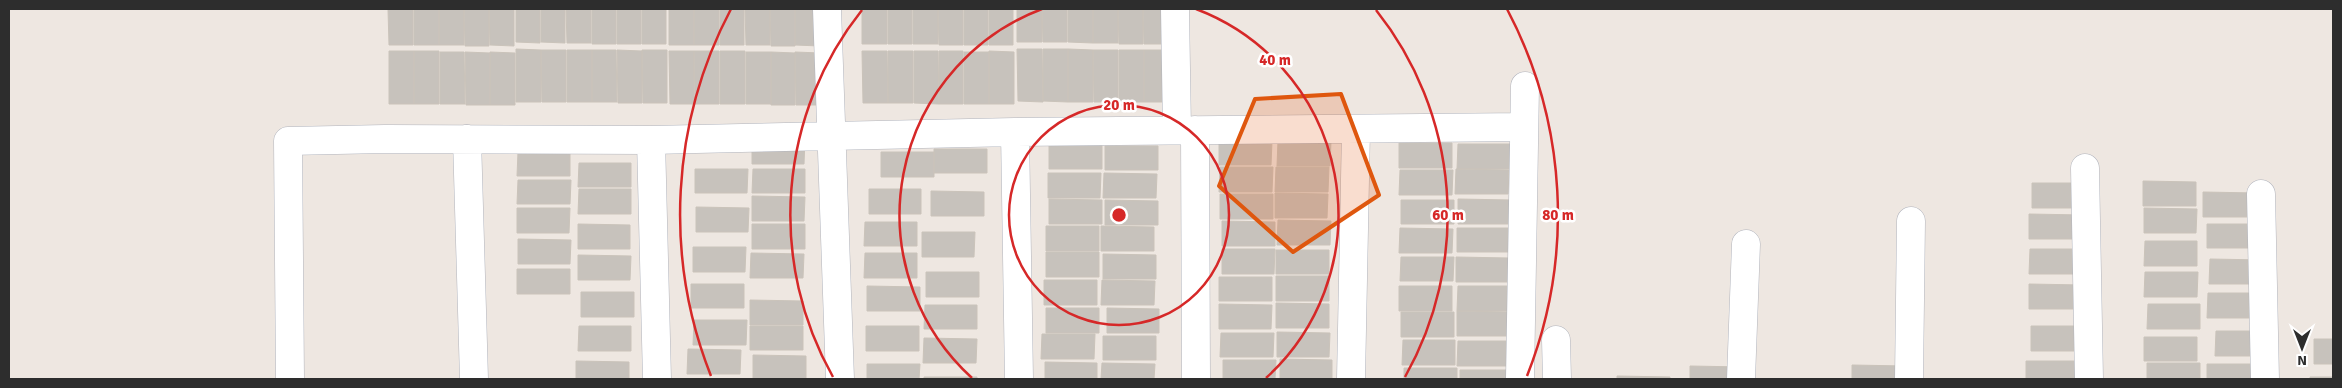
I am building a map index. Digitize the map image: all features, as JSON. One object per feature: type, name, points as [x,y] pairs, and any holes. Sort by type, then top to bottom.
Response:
[{"type":"street","points":[[827,9],[840,379]]},
{"type":"street","points":[[1175,9],[1186,130],[1196,379]]},
{"type":"street","points":[[1520,379],[1525,86]]},
{"type":"street","points":[[290,379],[288,141],[651,140],[1015,132],[1524,127]]},
{"type":"street","points":[[1351,379],[1356,128]]},
{"type":"street","points":[[1015,132],[1019,379]]},
{"type":"street","points":[[467,140],[474,379]]},
{"type":"street","points":[[651,140],[657,379]]},
{"type":"street","points":[[2085,168],[2089,379]]},
{"type":"street","points":[[2261,194],[2265,379]]},
{"type":"street","points":[[1909,379],[1911,222]]},
{"type":"street","points":[[1741,379],[1746,244]]},
{"type":"street","points":[[1556,340],[1557,379]]},
{"type":"highlighted area","points":[[1341,94],[1379,195],[1293,252],[1219,186],[1255,99]]},
{"type":"building","points":[[388,9],[413,9],[413,45],[389,45]]},
{"type":"building","points":[[414,9],[439,9],[439,45],[414,45]]},
{"type":"building","points":[[439,9],[464,9],[464,45],[439,45]]},
{"type":"building","points":[[464,9],[489,9],[489,46],[465,46]]},
{"type":"building","points":[[489,9],[514,9],[514,46],[490,45]]},
{"type":"building","points":[[516,9],[540,9],[540,43],[516,42]]},
{"type":"building","points":[[541,9],[565,9],[565,43],[541,42]]},
{"type":"building","points":[[566,9],[591,9],[591,43],[567,43]]},
{"type":"building","points":[[592,9],[616,9],[616,44],[592,44]]},
{"type":"building","points":[[617,9],[641,9],[641,44],[617,44]]},
{"type":"building","points":[[642,9],[666,9],[666,44],[642,44]]},
{"type":"building","points":[[669,9],[694,9],[694,45],[669,45]]},
{"type":"building","points":[[694,9],[719,9],[719,45],[694,45]]},
{"type":"building","points":[[720,9],[744,9],[744,45],[720,45]]},
{"type":"building","points":[[745,9],[770,9],[770,45],[746,45]]},
{"type":"building","points":[[770,9],[795,9],[795,46],[771,46]]},
{"type":"building","points":[[795,9],[820,9],[820,46],[795,45]]},
{"type":"building","points":[[862,9],[887,9],[887,44],[862,44]]},
{"type":"building","points":[[888,9],[912,9],[912,44],[888,44]]},
{"type":"building","points":[[913,9],[938,9],[938,44],[913,44]]},
{"type":"building","points":[[938,9],[963,9],[963,45],[939,45]]},
{"type":"building","points":[[964,9],[988,9],[988,45],[964,45]]},
{"type":"building","points":[[989,9],[1013,9],[1013,45],[989,45]]},
{"type":"building","points":[[1017,9],[1042,9],[1042,42],[1017,42]]},
{"type":"building","points":[[1042,9],[1067,9],[1067,42],[1043,42]]},
{"type":"building","points":[[1068,9],[1093,9],[1093,43],[1068,42]]},
{"type":"building","points":[[1093,9],[1118,9],[1118,43],[1093,43]]},
{"type":"building","points":[[1118,9],[1143,9],[1143,44],[1119,44]]},
{"type":"building","points":[[1143,9],[1168,9],[1168,44],[1144,44]]},
{"type":"building","points":[[516,49],[541,50],[541,102],[516,102]]},
{"type":"building","points":[[1017,49],[1042,49],[1043,102],[1018,101]]},
{"type":"building","points":[[1043,49],[1068,49],[1068,102],[1043,101]]},
{"type":"building","points":[[1068,49],[1093,50],[1093,102],[1068,102]]},
{"type":"building","points":[[541,50],[566,50],[566,102],[542,102]]},
{"type":"building","points":[[567,50],[592,50],[592,102],[567,102]]},
{"type":"building","points":[[592,50],[616,50],[617,102],[592,102]]},
{"type":"building","points":[[617,50],[642,51],[642,103],[618,103]]},
{"type":"building","points":[[642,50],[667,50],[667,103],[643,103]]},
{"type":"building","points":[[1093,50],[1118,50],[1118,102],[1094,102]]},
{"type":"building","points":[[1119,50],[1144,50],[1144,102],[1119,102]]},
{"type":"building","points":[[1144,50],[1169,50],[1169,102],[1144,102]]},
{"type":"building","points":[[389,51],[414,51],[414,104],[389,104]]},
{"type":"building","points":[[414,51],[439,51],[439,104],[414,104]]},
{"type":"building","points":[[669,51],[694,51],[694,104],[670,104]]},
{"type":"building","points":[[694,51],[719,51],[719,104],[695,104]]},
{"type":"building","points":[[720,51],[745,51],[745,104],[720,104]]},
{"type":"building","points":[[862,51],[887,51],[888,103],[863,103]]},
{"type":"building","points":[[888,51],[913,51],[913,103],[888,103]]},
{"type":"building","points":[[914,51],[938,51],[939,104],[914,103]]},
{"type":"building","points":[[939,51],[963,51],[963,104],[939,104]]},
{"type":"building","points":[[989,51],[1014,52],[1014,104],[989,104]]},
{"type":"building","points":[[440,52],[464,52],[465,104],[440,104]]},
{"type":"building","points":[[465,52],[490,53],[490,105],[466,105]]},
{"type":"building","points":[[490,52],[515,53],[515,105],[490,105]]},
{"type":"building","points":[[746,52],[771,52],[771,104],[746,104]]},
{"type":"building","points":[[771,52],[795,53],[795,105],[771,105]]},
{"type":"building","points":[[795,52],[820,53],[820,105],[796,105]]},
{"type":"building","points":[[964,52],[989,52],[989,104],[964,104]]},
{"type":"building","points":[[752,139],[805,139],[804,164],[752,164]]},
{"type":"building","points":[[1219,140],[1272,141],[1271,165],[1219,165]]},
{"type":"building","points":[[1278,141],[1331,141],[1330,166],[1277,166]]},
{"type":"building","points":[[1399,143],[1452,143],[1452,168],[1399,168]]},
{"type":"building","points":[[1049,144],[1102,144],[1102,169],[1049,169]]},
{"type":"building","points":[[1458,144],[1511,144],[1510,169],[1457,169]]},
{"type":"building","points":[[1105,146],[1158,146],[1158,170],[1105,170]]},
{"type":"building","points":[[934,149],[987,149],[987,173],[934,173]]},
{"type":"building","points":[[518,152],[570,152],[570,176],[517,176]]},
{"type":"building","points":[[881,152],[934,152],[934,177],[881,177]]},
{"type":"building","points":[[579,163],[631,163],[631,187],[578,187]]},
{"type":"building","points":[[1220,167],[1273,167],[1272,192],[1219,192]]},
{"type":"building","points":[[1276,167],[1329,167],[1328,192],[1275,192]]},
{"type":"building","points":[[695,169],[748,169],[747,193],[695,193]]},
{"type":"building","points":[[753,169],[805,169],[805,193],[752,193]]},
{"type":"building","points":[[1456,169],[1509,170],[1508,194],[1455,194]]},
{"type":"building","points":[[1400,170],[1453,170],[1452,195],[1399,195]]},
{"type":"building","points":[[1048,173],[1101,173],[1100,198],[1048,198]]},
{"type":"building","points":[[1104,173],[1157,174],[1156,198],[1103,198]]},
{"type":"building","points":[[518,180],[571,180],[570,204],[517,204]]},
{"type":"building","points":[[2143,181],[2196,182],[2196,206],[2143,206]]},
{"type":"building","points":[[2032,183],[2085,183],[2085,208],[2032,208]]},
{"type":"building","points":[[579,189],[631,189],[631,214],[578,214]]},
{"type":"building","points":[[869,189],[921,189],[921,214],[869,214]]},
{"type":"building","points":[[931,191],[984,192],[984,216],[931,216]]},
{"type":"building","points":[[2203,192],[2256,193],[2255,217],[2203,217]]},
{"type":"building","points":[[1275,193],[1328,194],[1327,218],[1275,218]]},
{"type":"building","points":[[1220,194],[1273,194],[1273,219],[1220,219]]},
{"type":"building","points":[[752,196],[805,197],[804,221],[752,221]]},
{"type":"building","points":[[1049,199],[1102,200],[1102,224],[1049,224]]},
{"type":"building","points":[[1458,199],[1511,200],[1511,224],[1458,224]]},
{"type":"building","points":[[1105,200],[1158,201],[1158,225],[1105,225]]},
{"type":"building","points":[[1401,200],[1454,200],[1454,224],[1401,224]]},
{"type":"building","points":[[696,207],[749,208],[748,232],[696,232]]},
{"type":"building","points":[[517,208],[570,208],[569,233],[517,233]]},
{"type":"building","points":[[2144,208],[2197,209],[2196,233],[2144,233]]},
{"type":"building","points":[[2029,214],[2082,215],[2081,239],[2029,239]]},
{"type":"building","points":[[1278,220],[1331,221],[1330,245],[1277,245]]},
{"type":"building","points":[[1222,221],[1275,222],[1275,246],[1222,246]]},
{"type":"building","points":[[865,222],[917,222],[917,246],[864,246]]},
{"type":"building","points":[[578,224],[630,225],[630,249],[578,249]]},
{"type":"building","points":[[752,224],[805,224],[805,249],[752,249]]},
{"type":"building","points":[[2207,224],[2259,224],[2259,248],[2207,248]]},
{"type":"building","points":[[1046,226],[1099,226],[1099,251],[1046,251]]},
{"type":"building","points":[[1101,226],[1154,227],[1154,251],[1101,251]]},
{"type":"building","points":[[1400,228],[1453,229],[1452,253],[1399,253]]},
{"type":"building","points":[[1457,228],[1510,228],[1510,252],[1457,252]]},
{"type":"building","points":[[922,232],[975,232],[974,257],[922,257]]},
{"type":"building","points":[[518,239],[571,240],[570,264],[518,264]]},
{"type":"building","points":[[2145,241],[2197,241],[2197,266],[2144,266]]},
{"type":"building","points":[[693,247],[746,247],[745,272],[693,272]]},
{"type":"building","points":[[1222,249],[1275,249],[1274,274],[1222,274]]},
{"type":"building","points":[[2030,249],[2082,249],[2082,274],[2029,274]]},
{"type":"building","points":[[1276,250],[1329,250],[1329,274],[1276,274]]},
{"type":"building","points":[[1046,252],[1099,252],[1099,277],[1046,277]]},
{"type":"building","points":[[751,253],[804,254],[803,278],[750,278]]},
{"type":"building","points":[[865,253],[917,253],[917,278],[864,278]]},
{"type":"building","points":[[1103,254],[1156,255],[1156,279],[1103,279]]},
{"type":"building","points":[[578,255],[631,256],[630,280],[578,280]]},
{"type":"building","points":[[1401,257],[1454,257],[1453,281],[1400,281]]},
{"type":"building","points":[[1456,257],[1509,258],[1509,282],[1456,282]]},
{"type":"building","points":[[2210,259],[2263,260],[2262,284],[2209,284]]},
{"type":"building","points":[[517,269],[570,269],[570,294],[517,294]]},
{"type":"building","points":[[926,272],[979,272],[979,297],[926,297]]},
{"type":"building","points":[[2145,272],[2198,272],[2197,297],[2144,297]]},
{"type":"building","points":[[1276,276],[1329,276],[1329,301],[1276,301]]},
{"type":"building","points":[[1219,277],[1272,277],[1272,301],[1219,301]]},
{"type":"building","points":[[1044,280],[1097,280],[1097,305],[1044,305]]},
{"type":"building","points":[[1102,280],[1155,281],[1154,305],[1101,305]]},
{"type":"building","points":[[691,284],[744,284],[744,308],[691,308]]},
{"type":"building","points":[[2029,284],[2082,285],[2082,309],[2029,309]]},
{"type":"building","points":[[867,286],[920,287],[920,311],[867,311]]},
{"type":"building","points":[[1399,286],[1452,286],[1452,311],[1399,311]]},
{"type":"building","points":[[1458,286],[1510,286],[1510,311],[1457,311]]},
{"type":"building","points":[[581,292],[634,292],[634,317],[581,317]]},
{"type":"building","points":[[2208,293],[2260,293],[2260,318],[2207,318]]},
{"type":"building","points":[[750,300],[803,301],[803,325],[750,325]]},
{"type":"building","points":[[1276,303],[1329,304],[1329,328],[1276,328]]},
{"type":"building","points":[[1219,304],[1272,305],[1271,329],[1219,329]]},
{"type":"building","points":[[2148,304],[2200,304],[2200,329],[2147,329]]},
{"type":"building","points":[[925,305],[977,305],[977,329],[924,329]]},
{"type":"building","points":[[1046,308],[1099,308],[1099,333],[1046,333]]},
{"type":"building","points":[[1107,308],[1159,309],[1159,333],[1107,333]]},
{"type":"building","points":[[1457,311],[1510,312],[1510,336],[1457,336]]},
{"type":"building","points":[[1401,312],[1454,312],[1454,337],[1401,337]]},
{"type":"building","points":[[694,320],[747,320],[746,345],[693,345]]},
{"type":"building","points":[[579,326],[631,326],[631,351],[578,351]]},
{"type":"building","points":[[750,326],[803,326],[803,350],[750,350]]},
{"type":"building","points":[[866,326],[919,326],[919,351],[866,351]]},
{"type":"building","points":[[2031,326],[2084,326],[2084,351],[2031,351]]},
{"type":"building","points":[[2216,331],[2269,331],[2268,356],[2215,356]]},
{"type":"building","points":[[1277,332],[1330,333],[1329,357],[1277,357]]},
{"type":"building","points":[[1221,333],[1274,333],[1273,357],[1220,357]]},
{"type":"building","points":[[1042,334],[1095,334],[1094,359],[1041,359]]},
{"type":"building","points":[[1103,336],[1156,336],[1156,360],[1103,360]]},
{"type":"building","points":[[2144,337],[2197,337],[2197,361],[2144,361]]},
{"type":"building","points":[[924,338],[977,339],[976,363],[923,363]]},
{"type":"building","points":[[2314,339],[2333,339],[2333,364],[2314,364]]},
{"type":"building","points":[[1403,340],[1455,340],[1455,365],[1402,365]]},
{"type":"building","points":[[1458,341],[1510,341],[1510,366],[1457,366]]},
{"type":"building","points":[[688,349],[741,350],[740,374],[687,374]]},
{"type":"building","points":[[753,355],[806,356],[806,379],[753,379]]},
{"type":"building","points":[[1280,359],[1332,360],[1332,379],[1280,379]]},
{"type":"building","points":[[1223,360],[1276,360],[1275,379],[1223,379]]},
{"type":"building","points":[[576,361],[629,362],[629,379],[576,379]]},
{"type":"building","points":[[2026,361],[2079,361],[2079,379],[2026,379]]},
{"type":"building","points":[[1045,362],[1097,363],[1097,379],[1045,379]]},
{"type":"building","points":[[1102,363],[1155,364],[1154,379],[1101,379]]},
{"type":"building","points":[[2147,363],[2200,363],[2200,379],[2147,379]]},
{"type":"building","points":[[867,364],[920,364],[919,379],[867,379]]},
{"type":"building","points":[[2207,364],[2260,364],[2260,379],[2207,379]]},
{"type":"building","points":[[1852,365],[1905,366],[1905,379],[1852,379]]},
{"type":"building","points":[[1690,366],[1743,367],[1743,379],[1690,379]]},
{"type":"building","points":[[1404,368],[1457,368],[1457,379],[1404,379]]},
{"type":"building","points":[[1460,370],[1513,370],[1513,379],[1460,379]]},
{"type":"building","points":[[1617,376],[1670,377],[1670,379],[1617,379]]},
{"type":"building","points":[[924,377],[977,377],[977,379],[924,379]]},
{"type":"building","points":[[2310,377],[2333,377],[2333,379],[2310,379]]}]
